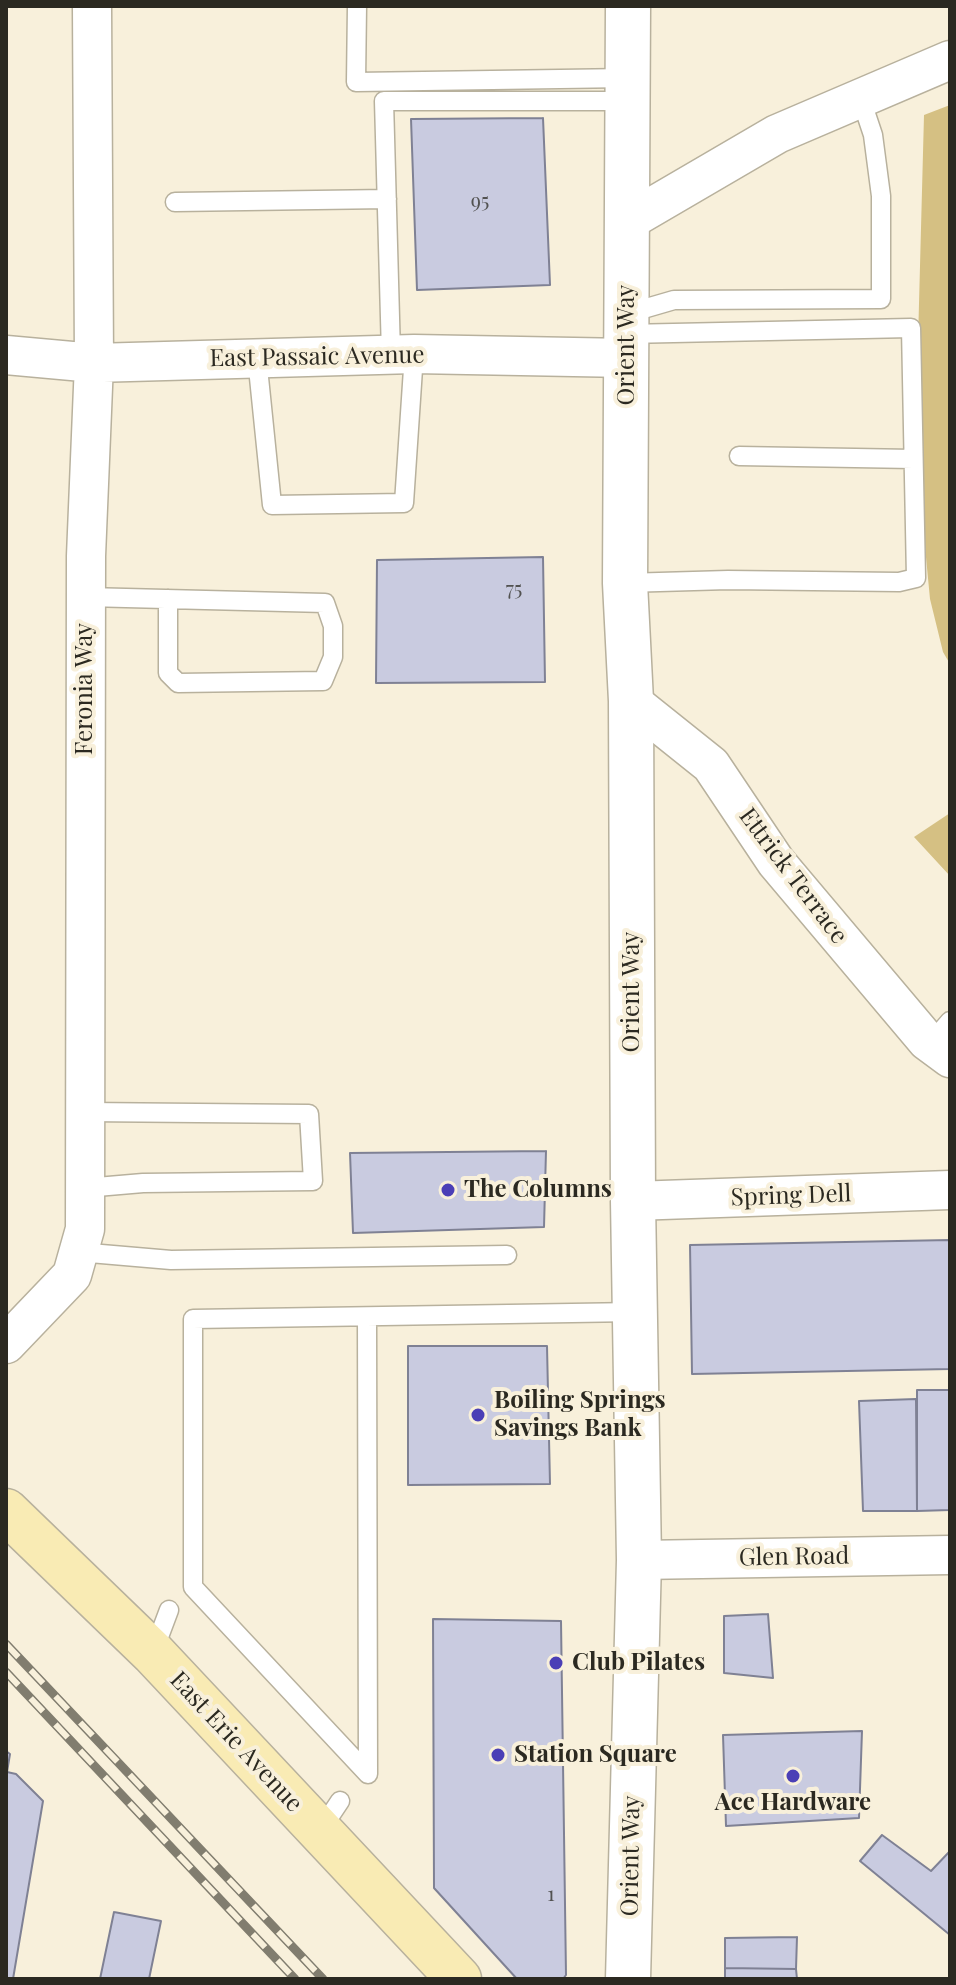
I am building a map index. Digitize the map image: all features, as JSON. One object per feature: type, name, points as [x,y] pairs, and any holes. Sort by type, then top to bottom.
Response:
[{"type":"main road","name":"East Erie Avenue","points":[[6,1511],[153,1653],[330,1816],[459,1979]]},
{"type":"street","name":"Feronia Way","points":[[6,1344],[72,1275],[85,1229],[86,597],[94,363],[92,6]]},
{"type":"street","name":"Orient Way","points":[[628,6],[625,583],[631,701],[633,1201],[639,1560],[628,1979]]},
{"type":"street","points":[[628,221],[777,134],[950,60]]},
{"type":"street","name":"East Passaic Avenue","points":[[6,355],[94,363],[402,354],[627,338]]},
{"type":"street","name":"Ettrick Terrace","points":[[631,701],[711,765],[776,862],[944,1041]]},
{"type":"street","name":"Spring Dell","points":[[633,1201],[950,1190]]},
{"type":"street","name":"Glen Road","points":[[639,1560],[950,1555]]},
{"type":"lane","points":[[357,6],[356,82],[628,90]]},
{"type":"lane","points":[[257,358],[272,505],[404,503],[402,354],[387,199],[384,101],[628,90]]},
{"type":"lane","points":[[627,338],[643,309],[674,300],[881,299],[881,196],[873,135],[861,99]]},
{"type":"lane","points":[[175,202],[387,199]]},
{"type":"lane","points":[[625,583],[728,580],[899,582],[916,578],[911,328],[627,338]]},
{"type":"lane","points":[[739,456],[913,459]]},
{"type":"lane","points":[[86,597],[168,599],[325,603],[333,626],[333,657],[323,681],[178,683],[168,673],[168,599]]},
{"type":"lane","points":[[85,1112],[309,1114],[313,1181],[143,1183],[85,1188]]},
{"type":"lane","points":[[78,1252],[171,1260],[507,1255]]},
{"type":"lane","points":[[367,1318],[368,1774],[193,1587],[193,1319],[635,1312]]},
{"type":"lane","points":[[153,1653],[169,1610]]},
{"type":"shaded area","points":[[950,105],[950,664],[943,652],[930,599],[921,505],[917,379],[924,115]]},
{"type":"shaded area","points":[[950,813],[950,876],[914,837]]},
{"type":"building","points":[[543,118],[550,285],[417,290],[411,119]]},
{"type":"building","points":[[543,557],[545,682],[376,683],[377,560]]},
{"type":"building","name":"The Columns","points":[[546,1151],[544,1227],[353,1233],[350,1153]]},
{"type":"building","points":[[950,1240],[950,1369],[692,1374],[690,1245]]},
{"type":"building","name":"Boiling Springs Savings Bank","points":[[408,1346],[547,1346],[550,1484],[408,1485]]},
{"type":"building","points":[[917,1390],[950,1390],[950,1510],[917,1511]]},
{"type":"building","points":[[916,1399],[917,1511],[863,1511],[859,1401]]},
{"type":"building","points":[[768,1614],[773,1678],[724,1673],[724,1616]]},
{"type":"building","name":"Station Square","points":[[433,1619],[561,1621],[566,1975],[563,1979],[517,1979],[434,1888]]},
{"type":"building","name":"Ace Hardware","points":[[862,1731],[859,1818],[726,1826],[723,1735]]},
{"type":"building","points":[[6,1751],[10,1754],[7,1772],[16,1774],[43,1801],[13,1979],[6,1979]]},
{"type":"building","points":[[882,1835],[931,1871],[950,1851],[950,1935],[860,1861]]},
{"type":"building","points":[[114,1912],[161,1921],[149,1979],[100,1979]]},
{"type":"building","points":[[797,1937],[796,1969],[725,1968],[725,1938]]},
{"type":"building","points":[[725,1968],[796,1969],[797,1979],[725,1979]]},
{"type":"railway","points":[[6,1644],[323,1979]]},
{"type":"railway","points":[[6,1672],[295,1979]]},
{"type":"place","name":"The Columns","points":[[448,1190]]},
{"type":"place","name":"Boiling Springs Savings Bank","points":[[478,1415]]},
{"type":"place","name":"Club Pilates","points":[[556,1663]]},
{"type":"place","name":"Station Square","points":[[498,1755]]},
{"type":"place","name":"Ace Hardware","points":[[793,1776]]}]
